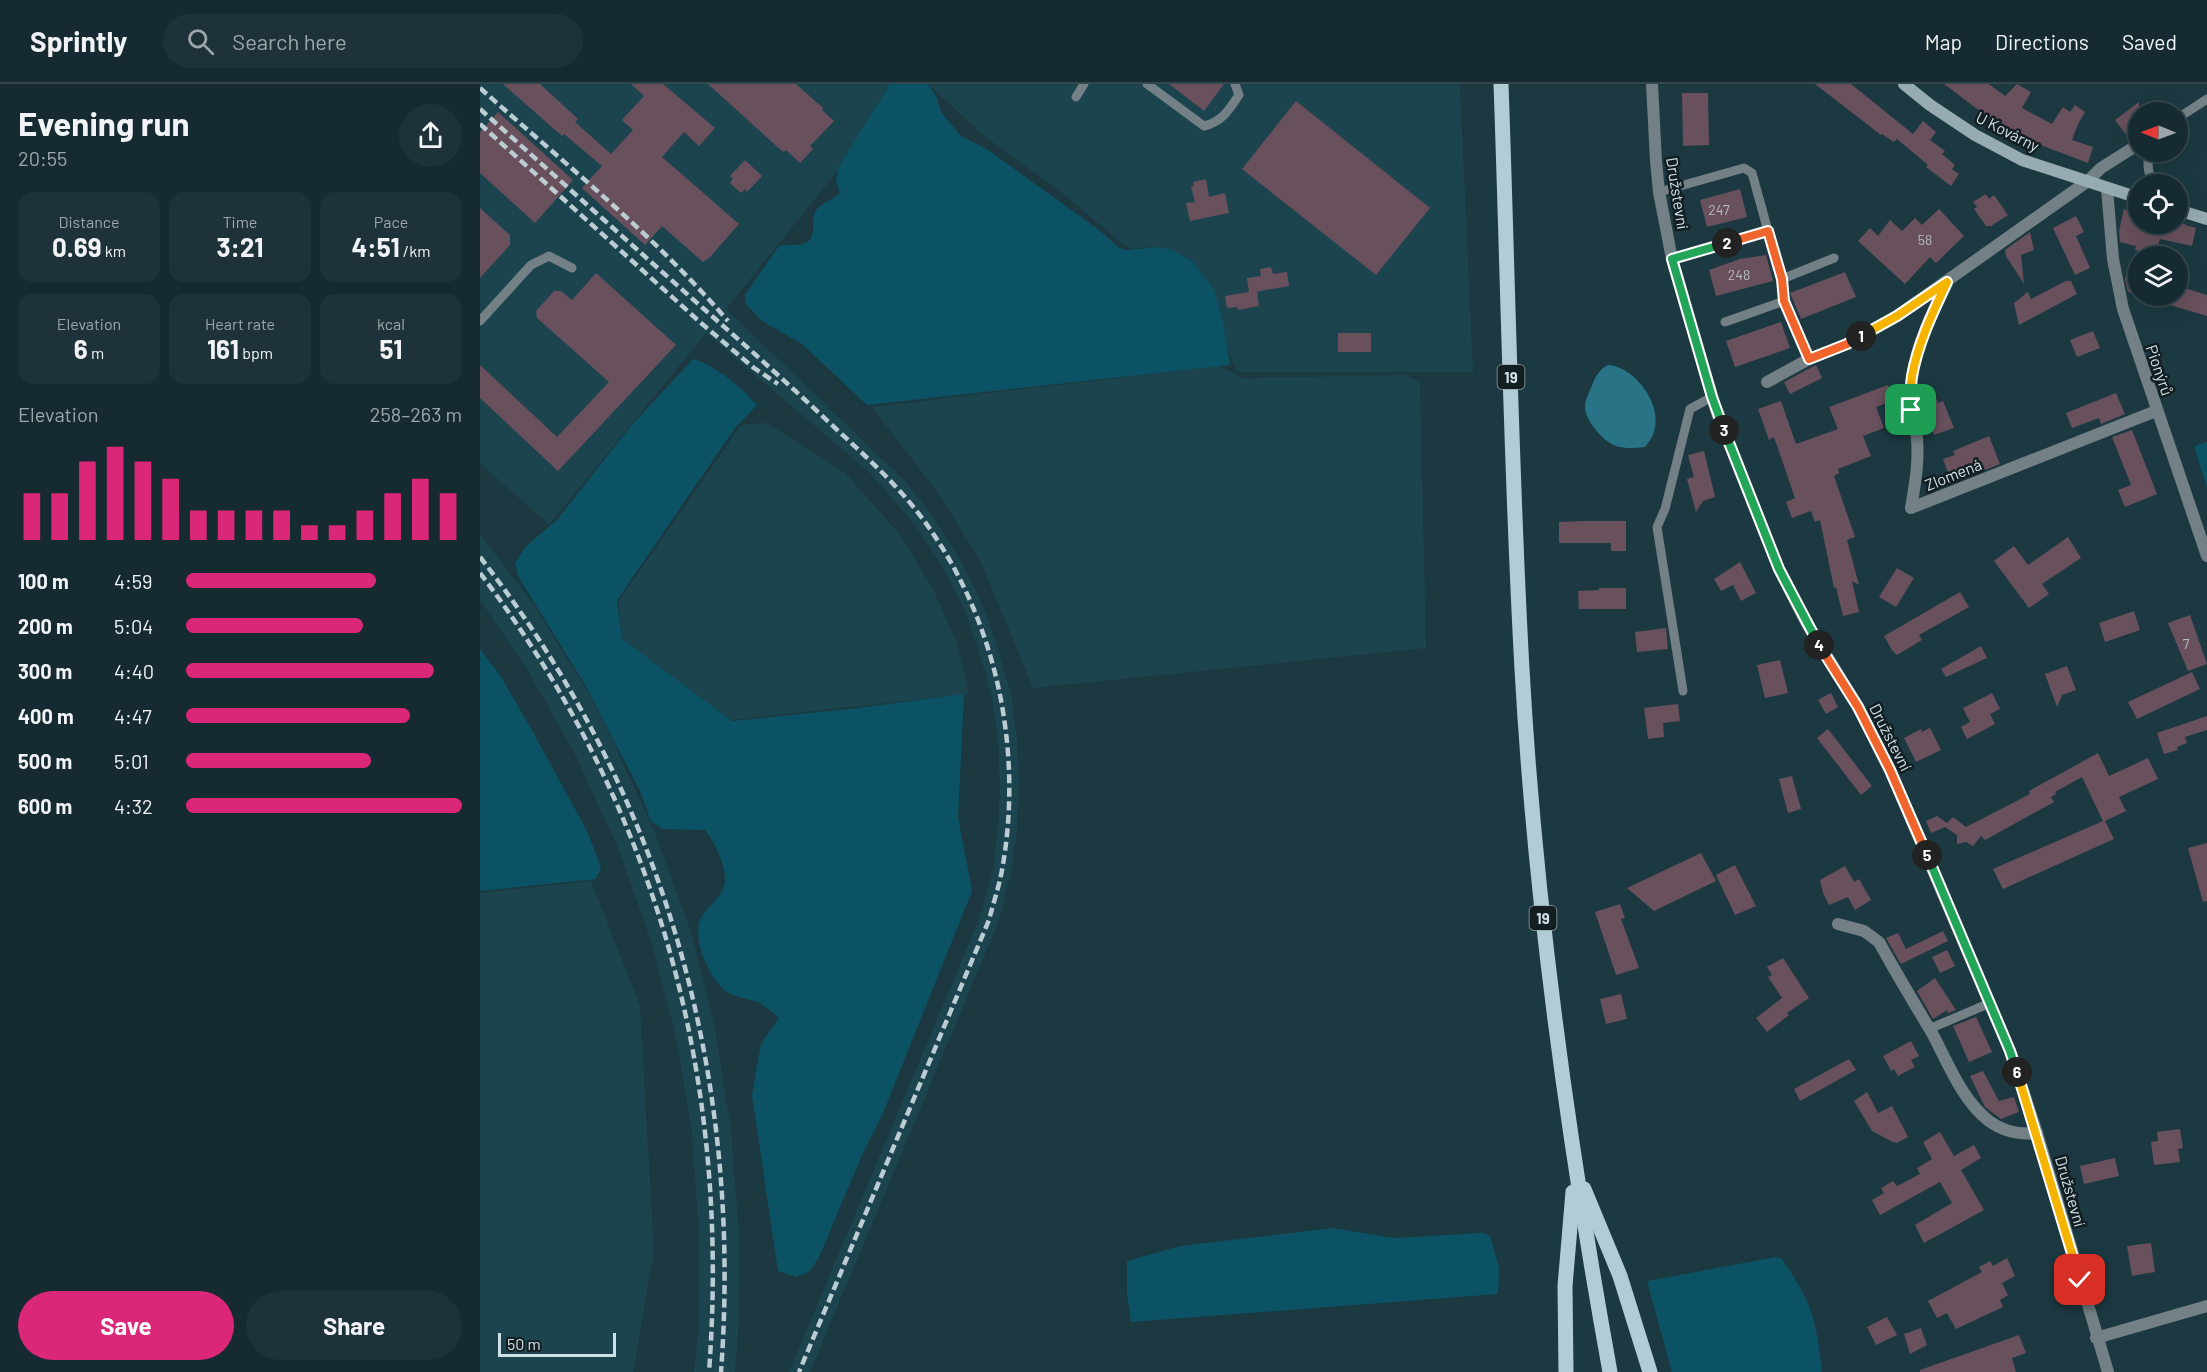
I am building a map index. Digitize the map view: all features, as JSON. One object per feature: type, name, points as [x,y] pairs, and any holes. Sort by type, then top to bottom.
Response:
[{"type":"main road","name":"19","points":[[1501,84],[1522,670],[1538,869],[1575,1165],[1610,1372]]},
{"type":"main road","points":[[1566,1372],[1565,1286],[1575,1165]]},
{"type":"main road","points":[[1575,1165],[1620,1276],[1650,1372]]},
{"type":"street","name":"Družstevní","points":[[1652,84],[1653,128],[1659,192],[1672,259],[1712,397],[1779,569],[1806,622],[1858,707],[1890,770],[2010,1051],[2037,1133],[2096,1338],[2108,1372]]},
{"type":"street","name":"U Kovárny","points":[[1904,84],[1975,135],[2022,160],[2128,195]]},
{"type":"street","name":"Zlomená","points":[[1767,381],[1809,359],[1847,344],[1897,316],[2088,181],[2101,168],[2128,151]]},
{"type":"street","name":"Pionýrů","points":[[2107,189],[2114,260],[2123,309],[2207,556]]},
{"type":"street","points":[[2188,213],[2207,219]]},
{"type":"street","name":"Zlomená","points":[[1947,282],[1929,319],[1912,378],[1911,410],[1917,436],[1918,468],[1911,508],[2156,411]]},
{"type":"street","points":[[1838,924],[1864,931],[1879,942],[1959,1084],[1976,1108],[1989,1121],[2009,1132],[2037,1133]]},
{"type":"street","points":[[2096,1338],[2207,1306]]},
{"type":"lane","points":[[1076,97],[1084,84]]},
{"type":"lane","points":[[1147,84],[1204,126],[1217,123],[1230,108],[1239,95],[1235,84]]},
{"type":"lane","points":[[2188,111],[2207,99]]},
{"type":"lane","points":[[1659,192],[1744,168],[1752,173],[1782,279],[1784,301],[1809,359]]},
{"type":"lane","points":[[1672,259],[1768,231]]},
{"type":"lane","points":[[480,321],[531,265],[549,256],[572,268]]},
{"type":"lane","points":[[1782,279],[1834,258]]},
{"type":"lane","points":[[1725,322],[1784,301]]},
{"type":"lane","points":[[1683,691],[1657,526],[1665,508],[1690,409],[1712,397]]},
{"type":"lane","points":[[1929,1029],[1990,1004]]},
{"type":"shaded area","points":[[480,84],[890,84],[839,169],[726,309],[906,482],[931,514],[958,556],[981,601],[1011,694],[1017,738],[1019,786],[1017,828],[1011,873],[998,923],[810,1372],[789,1372],[980,917],[993,870],[1000,786],[998,740],[992,698],[964,609],[942,566],[915,525],[870,473],[706,333],[549,525],[480,463]]},
{"type":"shaded area","points":[[890,84],[928,84],[937,98],[941,112],[961,136],[988,150],[1099,230],[1118,247],[1127,250],[1158,247],[1172,250],[1192,261],[1214,290],[1224,326],[1230,365],[867,405],[802,344],[762,321],[746,304],[745,295],[779,246],[803,244],[811,237],[815,212],[840,192],[836,182],[839,166]]},
{"type":"shaded area","points":[[928,84],[1460,84],[1473,372],[1237,372],[1228,350],[1224,326],[1192,261],[1172,250],[1146,247],[1132,249],[1125,246],[1065,195],[983,135]]},
{"type":"shaded area","points":[[693,359],[710,366],[728,378],[757,405],[735,428],[617,600],[622,639],[732,721],[964,694],[958,817],[972,891],[883,1113],[862,1155],[819,1257],[809,1272],[796,1277],[778,1271],[752,1095],[761,1044],[779,1018],[760,1003],[735,996],[723,989],[707,966],[698,935],[701,918],[724,886],[725,874],[716,847],[705,830],[662,829],[651,821],[640,791],[587,688],[518,576],[515,563],[526,546],[557,520],[631,426]]},
{"type":"shaded area","points":[[1608,365],[1629,373],[1646,390],[1651,401],[1656,424],[1653,435],[1645,447],[1623,448],[1611,444],[1596,430],[1588,418],[1585,406],[1587,397],[1597,375]]},
{"type":"shaded area","points":[[1220,366],[1243,378],[1406,375],[1420,382],[1426,648],[1033,688],[981,562],[941,497],[872,407]]},
{"type":"shaded area","points":[[767,423],[845,473],[898,532],[932,587],[956,641],[969,694],[730,720],[622,639],[619,601],[741,425]]},
{"type":"shaded area","points":[[2207,442],[2207,488],[2194,446]]},
{"type":"shaded area","points":[[480,534],[531,601],[589,694],[655,833],[691,932],[714,1025],[731,1129],[739,1235],[738,1334],[735,1372],[694,1372],[698,1332],[699,1236],[692,1134],[675,1033],[652,944],[618,848],[576,756],[527,669],[480,600]]},
{"type":"shaded area","points":[[480,649],[500,675],[587,831],[601,867],[596,879],[480,891]]},
{"type":"shaded area","points":[[591,881],[640,1006],[654,1252],[633,1372],[480,1372],[480,893]]},
{"type":"shaded area","points":[[1333,1228],[1394,1238],[1482,1233],[1490,1236],[1499,1267],[1498,1294],[1131,1322],[1127,1293],[1127,1261],[1180,1246]]},
{"type":"shaded area","points":[[1776,1257],[1782,1259],[1810,1308],[1817,1335],[1822,1372],[1672,1372],[1647,1281]]},
{"type":"building","points":[[503,84],[540,84],[578,119],[575,122],[611,154],[633,130],[622,120],[644,96],[631,84],[663,84],[715,128],[699,146],[684,132],[662,157],[739,224],[703,262],[662,226],[645,245],[582,188],[602,166],[564,134],[562,136]]},
{"type":"building","points":[[708,84],[796,84],[834,121],[810,146],[813,149],[800,163],[786,150],[783,152]]},
{"type":"building","points":[[1169,84],[1224,84],[1204,111]]},
{"type":"building","points":[[1815,84],[1851,84],[1913,134],[1923,121],[1936,132],[1930,140],[1945,151],[1942,154],[1955,165],[1952,169],[1959,174],[1951,186],[1926,167],[1928,165],[1897,139],[1894,142],[1881,135]]},
{"type":"building","points":[[1944,84],[1989,84],[2005,96],[2017,84],[2031,92],[2022,108],[2052,124],[2063,107],[2070,112],[2075,105],[2085,112],[2072,140],[2093,147],[2088,163],[2022,138],[1996,123]]},
{"type":"building","points":[[1682,93],[1708,93],[1709,145],[1683,146]]},
{"type":"building","points":[[1296,101],[1430,208],[1376,275],[1242,169]]},
{"type":"building","points":[[2128,110],[2128,137],[2115,120]]},
{"type":"building","points":[[498,112],[573,180],[535,223],[480,173],[480,132]]},
{"type":"building","points":[[745,160],[762,176],[747,192],[745,189],[741,193],[730,183],[733,179],[730,176]]},
{"type":"building","points":[[1206,179],[1209,197],[1225,193],[1229,213],[1190,221],[1186,203],[1195,202],[1191,186],[1194,186],[1193,182]]},
{"type":"building","points":[[1740,189],[1747,217],[1707,227],[1700,200]]},
{"type":"building","points":[[1986,194],[1989,199],[1994,195],[2008,215],[1991,226],[1986,226],[1974,209],[1977,207],[1973,202]]},
{"type":"building","points":[[480,208],[510,235],[510,245],[480,278]]},
{"type":"building","points":[[1939,209],[1964,236],[1936,263],[1930,257],[1905,284],[1858,241],[1870,228],[1878,236],[1890,220],[1902,231],[1915,218],[1922,225]]},
{"type":"building","points":[[2124,209],[2128,210],[2128,234],[2188,234],[2188,226],[2196,228],[2192,246],[2160,239],[2158,246],[2136,246],[2120,242],[2119,231]]},
{"type":"building","points":[[2076,216],[2084,232],[2076,236],[2090,268],[2075,275],[2053,228]]},
{"type":"building","points":[[2030,232],[2034,250],[2021,255],[2024,284],[2006,256],[2005,250]]},
{"type":"building","points":[[1766,255],[1773,281],[1716,296],[1709,270],[1740,259]]},
{"type":"building","points":[[1271,267],[1273,274],[1287,272],[1289,286],[1257,291],[1259,306],[1238,310],[1237,307],[1227,308],[1225,296],[1249,292],[1247,278],[1261,276],[1260,269]]},
{"type":"building","points":[[2128,271],[2128,292],[2125,279]]},
{"type":"building","points":[[1845,272],[1856,297],[1801,319],[1790,293]]},
{"type":"building","points":[[596,273],[676,345],[558,471],[480,398],[480,365],[557,437],[609,382],[537,318],[536,311],[554,291],[561,291],[572,300]]},
{"type":"building","points":[[2066,281],[2071,281],[2077,294],[2019,325],[2014,303],[2028,292],[2031,299]]},
{"type":"building","points":[[2188,289],[2207,295],[2207,316],[2173,306],[2188,306]]},
{"type":"building","points":[[1781,322],[1790,348],[1735,367],[1726,341]]},
{"type":"building","points":[[2093,331],[2100,348],[2077,357],[2070,340]]},
{"type":"building","points":[[1338,333],[1371,333],[1371,352],[1338,352]]},
{"type":"building","points":[[1816,365],[1822,378],[1790,394],[1784,382]]},
{"type":"building","points":[[1888,385],[1893,401],[1876,407],[1884,428],[1863,436],[1871,456],[1838,469],[1839,473],[1834,476],[1855,537],[1847,540],[1859,585],[1852,581],[1859,612],[1843,616],[1836,587],[1834,588],[1820,520],[1815,522],[1811,511],[1792,518],[1786,502],[1795,498],[1774,437],[1769,440],[1758,409],[1781,401],[1796,444],[1838,429],[1829,407]]},
{"type":"building","points":[[1933,389],[1938,403],[1943,401],[1954,428],[1934,435],[1923,409],[1926,408],[1921,393]]},
{"type":"building","points":[[2116,393],[2125,414],[2101,424],[2099,418],[2072,428],[2066,413]]},
{"type":"building","points":[[2132,430],[2157,494],[2125,507],[2118,490],[2131,485],[2112,437]]},
{"type":"building","points":[[1989,436],[2000,464],[1952,483],[1943,459],[1955,455],[1953,451]]},
{"type":"building","points":[[1704,451],[1715,497],[1703,501],[1696,512],[1687,479],[1694,477],[1688,455]]},
{"type":"building","points":[[1626,521],[1626,551],[1611,551],[1611,543],[1559,543],[1559,522]]},
{"type":"building","points":[[2068,537],[2081,558],[2042,584],[2049,594],[2029,608],[1994,561],[2014,546],[2028,565]]},
{"type":"building","points":[[1740,562],[1756,593],[1741,601],[1733,585],[1721,591],[1714,579]]},
{"type":"building","points":[[1897,568],[1914,578],[1896,607],[1879,597]]},
{"type":"building","points":[[1599,588],[1626,588],[1626,609],[1579,609],[1578,591],[1599,590]]},
{"type":"building","points":[[1960,592],[1969,607],[1919,635],[1922,640],[1897,655],[1892,650],[1884,636]]},
{"type":"building","points":[[2134,611],[2140,630],[2105,642],[2099,623]]},
{"type":"building","points":[[2190,615],[2207,664],[2188,671],[2168,623]]},
{"type":"building","points":[[1666,628],[1668,649],[1637,652],[1635,632]]},
{"type":"building","points":[[1981,646],[1987,658],[1946,677],[1941,669]]},
{"type":"building","points":[[1780,660],[1788,693],[1765,698],[1757,665]]},
{"type":"building","points":[[2067,666],[2076,690],[2062,695],[2057,707],[2045,674]]},
{"type":"building","points":[[2192,672],[2200,689],[2137,719],[2128,702]]},
{"type":"building","points":[[1831,693],[1838,707],[1826,714],[1818,700]]},
{"type":"building","points":[[1992,693],[2000,709],[1990,714],[1995,724],[1967,739],[1961,727],[1970,722],[1963,708]]},
{"type":"building","points":[[1678,704],[1680,721],[1663,723],[1664,737],[1648,739],[1644,708]]},
{"type":"building","points":[[2207,716],[2207,730],[2185,737],[2187,743],[2177,747],[2178,750],[2164,754],[2157,733]]},
{"type":"building","points":[[1930,728],[1941,750],[1916,762],[1904,738],[1921,729],[1922,732]]},
{"type":"building","points":[[1828,729],[1872,786],[1861,795],[1817,738]]},
{"type":"building","points":[[2098,753],[2109,776],[2148,758],[2158,779],[2119,797],[2126,811],[2105,821],[2114,839],[2003,889],[1993,869],[2103,821],[2082,777],[2055,792],[2056,794],[2051,797],[2054,802],[1985,840],[1981,836],[1973,846],[1966,842],[1957,844],[1957,835],[1945,827],[1931,833],[1926,821],[1937,816],[1947,823],[1953,817],[1966,827],[2030,794],[2029,791]]},
{"type":"building","points":[[1792,776],[1801,809],[1788,813],[1779,779]]},
{"type":"building","points":[[2207,843],[2207,901],[2203,902],[2188,848]]},
{"type":"building","points":[[1701,853],[1716,881],[1654,911],[1627,888]]},
{"type":"building","points":[[1735,865],[1756,906],[1735,915],[1716,875]]},
{"type":"building","points":[[1845,866],[1854,882],[1859,879],[1871,900],[1855,910],[1848,897],[1829,905],[1820,880]]},
{"type":"building","points":[[1620,904],[1625,918],[1621,919],[1639,968],[1616,975],[1595,912]]},
{"type":"building","points":[[1943,931],[1948,941],[1901,964],[1886,938],[1898,933],[1906,949]]},
{"type":"building","points":[[1947,950],[1955,966],[1940,973],[1932,957]]},
{"type":"building","points":[[1783,958],[1809,998],[1787,1013],[1789,1015],[1767,1032],[1756,1018],[1782,998],[1768,977],[1772,975],[1767,967]]},
{"type":"building","points":[[1935,978],[1956,1010],[1948,1013],[1947,1010],[1933,1019],[1917,991]]},
{"type":"building","points":[[1621,994],[1627,1019],[1606,1024],[1600,999]]},
{"type":"building","points":[[1976,1017],[1992,1052],[1969,1062],[1953,1026]]},
{"type":"building","points":[[1911,1041],[1919,1056],[1911,1060],[1915,1067],[1898,1076],[1894,1069],[1891,1071],[1883,1056]]},
{"type":"building","points":[[1849,1059],[1856,1070],[1800,1101],[1794,1089]]},
{"type":"building","points":[[1983,1071],[1999,1101],[2014,1097],[2019,1112],[2001,1119],[1985,1107],[1970,1076]]},
{"type":"building","points":[[1867,1092],[1878,1113],[1892,1106],[1908,1137],[1897,1143],[1872,1131],[1854,1101]]},
{"type":"building","points":[[2180,1129],[2183,1148],[2178,1149],[2180,1162],[2154,1165],[2151,1142],[2158,1141],[2157,1132]]},
{"type":"building","points":[[1940,1132],[1954,1156],[1974,1145],[1981,1158],[1961,1170],[1984,1210],[1924,1243],[1915,1225],[1952,1203],[1940,1182],[1880,1215],[1872,1200],[1884,1193],[1881,1188],[1893,1181],[1897,1186],[1920,1174],[1917,1168],[1932,1159],[1923,1142]]},
{"type":"building","points":[[2115,1158],[2119,1176],[2084,1184],[2080,1166]]},
{"type":"building","points":[[2151,1243],[2155,1272],[2132,1276],[2127,1246]]},
{"type":"building","points":[[2007,1258],[2015,1276],[2002,1283],[2008,1295],[2000,1300],[2003,1307],[1956,1329],[1947,1313],[1937,1318],[1928,1301],[1982,1272],[1979,1267],[1990,1261],[1993,1266]]},
{"type":"building","points":[[1887,1317],[1897,1335],[1876,1345],[1867,1327]]},
{"type":"building","points":[[1921,1328],[1927,1345],[1910,1354],[1904,1334]]},
{"type":"building","points":[[2019,1335],[2026,1353],[2012,1358],[2016,1372],[1920,1372],[1920,1370]]},
{"type":"railway","points":[[480,88],[639,229],[700,289],[728,321]]},
{"type":"railway","points":[[480,109],[782,379],[901,493],[922,518],[948,557],[969,598],[986,641],[998,686],[1006,732],[1009,778],[1008,824],[1001,876],[989,920],[799,1372]]},
{"type":"railway","points":[[480,124],[701,323],[754,368],[778,384]]},
{"type":"railway","points":[[480,557],[544,648],[598,742],[643,840],[678,942],[703,1046],[718,1153],[725,1261],[721,1372]]},
{"type":"railway","points":[[480,573],[542,663],[594,756],[636,852],[670,951],[693,1053],[708,1157],[713,1263],[709,1372]]},
{"type":"route","points":[[1911,410],[1912,378],[1917,356],[1929,319],[1947,282],[1897,316],[1847,344],[1809,359],[1784,301],[1782,279],[1768,231],[1672,259],[1717,413],[1779,569],[1830,664],[1858,707],[1890,770],[2010,1051],[2037,1133],[2080,1280]]}]
